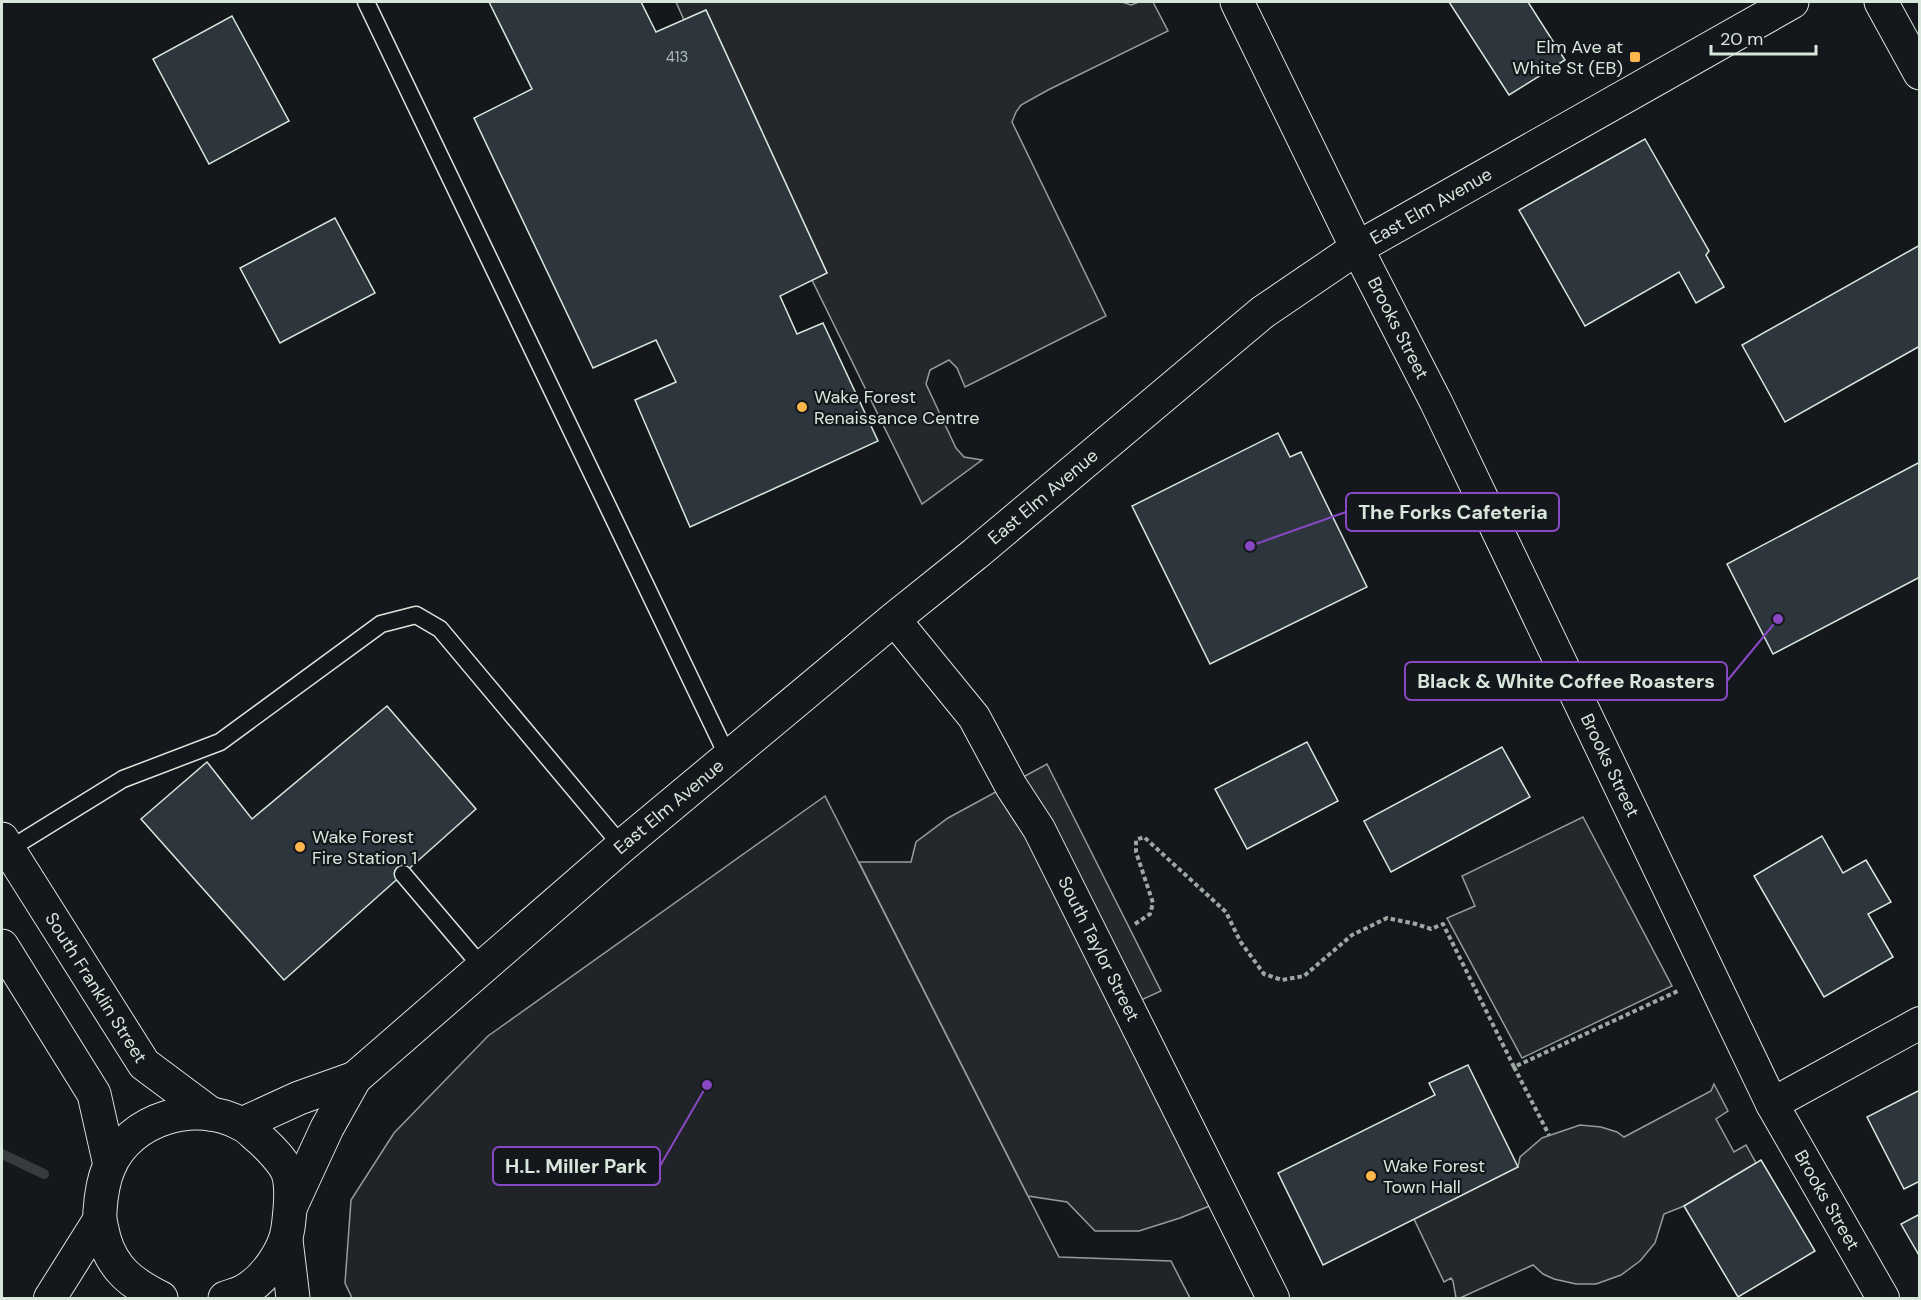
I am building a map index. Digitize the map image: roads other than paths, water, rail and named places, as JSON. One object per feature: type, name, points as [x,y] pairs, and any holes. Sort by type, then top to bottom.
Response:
[{"type":"street","name":"Brooks Street","points":[[1237,2],[1357,248],[1440,410],[1772,1104],[1883,1299]]},
{"type":"street","name":"East Elm Avenue","points":[[291,1206],[327,1128],[355,1078],[622,846],[1263,312],[1357,248],[1792,2]]},
{"type":"street","points":[[1881,2],[1920,73]]},
{"type":"street","name":"South Taylor Street","points":[[894,619],[974,717],[1011,786],[1039,829],[1273,1299]]},
{"type":"street","name":"South Franklin Street","points":[[5,845],[144,1064],[211,1114]]},
{"type":"street","points":[[2,946],[94,1094],[110,1165]]},
{"type":"street","points":[[1772,1104],[1920,1023]]},
{"type":"street","name":"East Elm Avenue","points":[[242,1124],[299,1098],[355,1078]]},
{"type":"street","points":[[161,1299],[139,1287],[120,1270],[107,1247],[99,1220],[101,1191],[110,1165],[126,1142],[148,1125],[179,1114],[211,1114],[242,1124],[269,1146],[288,1173],[291,1206],[286,1240],[293,1299]]},
{"type":"street","points":[[50,1299],[99,1220]]},
{"type":"street","points":[[225,1299],[244,1292],[270,1269],[286,1240]]},
{"type":"lane","points":[[366,2],[728,757]]},
{"type":"lane","points":[[5,845],[123,779],[220,742],[381,624],[416,615],[440,629],[622,846]]},
{"type":"lane","points":[[403,874],[482,967]]},
{"type":"waterway","points":[[2,1154],[44,1174]]},
{"type":"place","name":"Elm Ave at White St (EB)","points":[[1635,57]]},
{"type":"place","name":"Wake Forest Renaissance Centre","points":[[802,407]]},
{"type":"place","name":"The Forks Cafeteria","points":[[1250,546]]},
{"type":"place","name":"Black & White Coffee Roasters","points":[[1778,619]]},
{"type":"place","name":"Wake Forest Fire Station 1","points":[[300,847]]},
{"type":"place","name":"H.L. Miller Park","points":[[707,1085]]},
{"type":"place","name":"Wake Forest Town Hall","points":[[1371,1176]]}]
